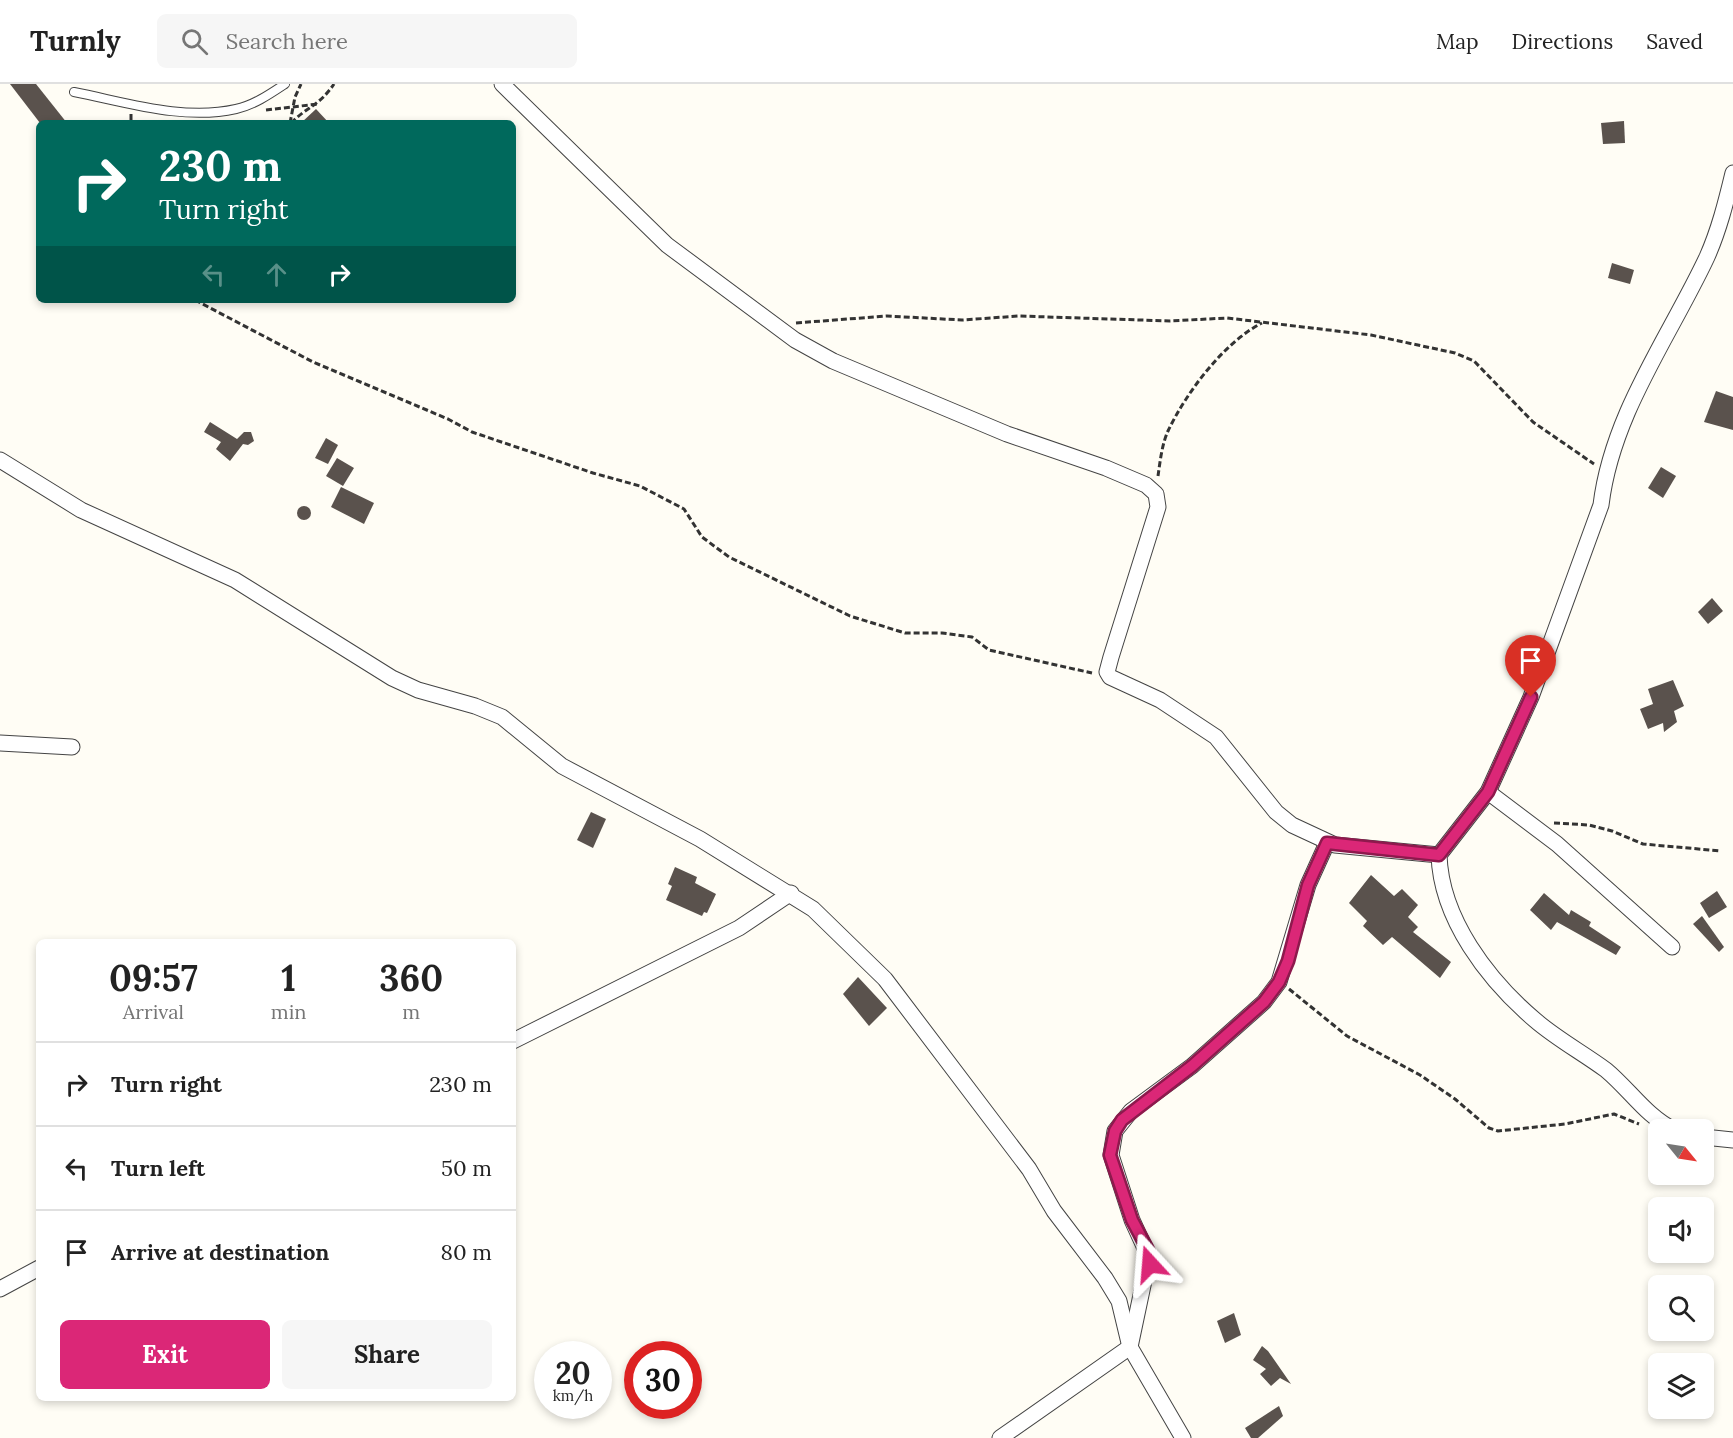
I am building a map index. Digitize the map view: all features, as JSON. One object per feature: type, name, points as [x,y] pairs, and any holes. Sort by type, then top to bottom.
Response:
[{"type":"street","points":[[502,84],[667,245],[776,326],[833,362],[1007,434],[1106,468],[1146,485],[1156,494],[1158,507],[1111,657],[1107,672],[1110,677],[1160,700],[1216,737],[1276,812],[1292,825],[1327,843],[1439,855]]},
{"type":"street","points":[[1439,855],[1488,792],[1531,697],[1576,579],[1601,505],[1605,472],[1635,395],[1728,211],[1733,173]]},
{"type":"street","points":[[0,460],[81,510],[235,580],[392,678],[418,690],[475,706],[502,717],[562,766],[700,839],[791,893],[813,909],[885,979],[1029,1169],[1054,1211],[1105,1278],[1119,1301],[1130,1347],[1184,1438]]},
{"type":"street","points":[[0,743],[72,747]]},
{"type":"street","points":[[1488,792],[1525,818],[1672,947]]},
{"type":"street","points":[[1000,1438],[1130,1347],[1149,1257],[1132,1220],[1110,1155],[1115,1131],[1131,1111],[1192,1066],[1264,1002],[1279,982],[1288,961],[1308,885],[1327,843]]},
{"type":"street","points":[[1439,855],[1453,917],[1497,983],[1536,1021],[1606,1070],[1658,1119]]},
{"type":"street","points":[[516,1040],[739,928],[791,893]]},
{"type":"street","points":[[1714,1138],[1733,1140]]},
{"type":"street","points":[[0,1289],[36,1270]]},
{"type":"lane","points":[[74,92],[196,114],[236,109],[262,99],[285,84]]},
{"type":"path","points":[[290,120],[292,106],[301,84]]},
{"type":"path","points":[[293,120],[305,110],[318,104],[334,84]]},
{"type":"path","points":[[292,106],[318,104]]},
{"type":"path","points":[[201,303],[313,362],[448,419],[472,432],[593,473],[640,486],[684,509],[702,537],[729,557],[850,616],[904,633],[942,633],[972,637],[989,650],[1110,677]]},
{"type":"path","points":[[776,326],[887,315],[962,320],[1019,316],[1170,321],[1227,318],[1371,335],[1455,353],[1474,361],[1533,422],[1605,472]]},
{"type":"path","points":[[1156,494],[1168,431],[1182,408],[1203,376],[1219,358],[1246,331],[1263,322]]},
{"type":"path","points":[[1525,818],[1589,825],[1655,846],[1721,851]]},
{"type":"path","points":[[1279,982],[1347,1036],[1420,1075],[1455,1099],[1489,1128],[1498,1131],[1565,1124],[1614,1114],[1643,1127]]},
{"type":"building","points":[[10,84],[36,84],[65,120],[38,120]]},
{"type":"building","points":[[316,109],[326,120],[304,120]]},
{"type":"building","points":[[1624,121],[1625,143],[1603,144],[1601,123]]},
{"type":"building","points":[[1612,263],[1634,270],[1630,284],[1608,278]]},
{"type":"building","points":[[1716,391],[1733,397],[1733,430],[1704,422]]},
{"type":"building","points":[[210,422],[237,439],[244,432],[251,432],[254,441],[248,445],[243,444],[230,461],[216,449],[221,442],[204,432]]},
{"type":"building","points":[[326,438],[338,445],[328,464],[315,458]]},
{"type":"building","points":[[337,458],[354,468],[343,486],[326,476]]},
{"type":"building","points":[[1661,467],[1676,476],[1663,498],[1648,488]]},
{"type":"building","points":[[341,487],[374,503],[364,524],[331,507]]},
{"type":"building","points":[[304,506],[309,508],[311,513],[309,518],[304,520],[299,518],[297,513],[299,508]]},
{"type":"building","points":[[1712,598],[1723,611],[1708,624],[1698,612]]},
{"type":"building","points":[[1673,680],[1684,706],[1674,711],[1677,722],[1664,732],[1663,723],[1648,729],[1640,709],[1653,704],[1648,689]]},
{"type":"building","points":[[591,812],[606,819],[593,848],[577,840]]},
{"type":"building","points":[[675,867],[697,877],[695,883],[716,894],[707,913],[704,912],[702,916],[666,900],[672,886],[668,884]]},
{"type":"building","points":[[1371,875],[1394,896],[1402,889],[1418,905],[1408,917],[1418,927],[1413,932],[1451,962],[1440,978],[1392,937],[1383,945],[1363,926],[1367,921],[1349,903]]},
{"type":"building","points":[[1717,891],[1727,907],[1709,918],[1700,903]]},
{"type":"building","points":[[1544,893],[1569,915],[1571,910],[1591,922],[1589,926],[1621,947],[1616,955],[1557,922],[1551,930],[1530,910]]},
{"type":"building","points":[[1702,916],[1724,947],[1719,952],[1693,924]]},
{"type":"building","points":[[858,977],[887,1008],[869,1026],[843,994]]},
{"type":"building","points":[[1234,1313],[1241,1335],[1225,1343],[1217,1321]]},
{"type":"building","points":[[1262,1346],[1291,1384],[1280,1378],[1271,1386],[1260,1374],[1266,1369],[1253,1360]]},
{"type":"building","points":[[1279,1406],[1283,1416],[1258,1438],[1251,1438],[1245,1428]]},
{"type":"route","points":[[1150,1264],[1148,1250],[1132,1220],[1110,1155],[1115,1131],[1122,1120],[1192,1066],[1264,1002],[1279,982],[1288,961],[1308,885],[1327,843],[1439,855],[1488,792],[1531,697]]}]
